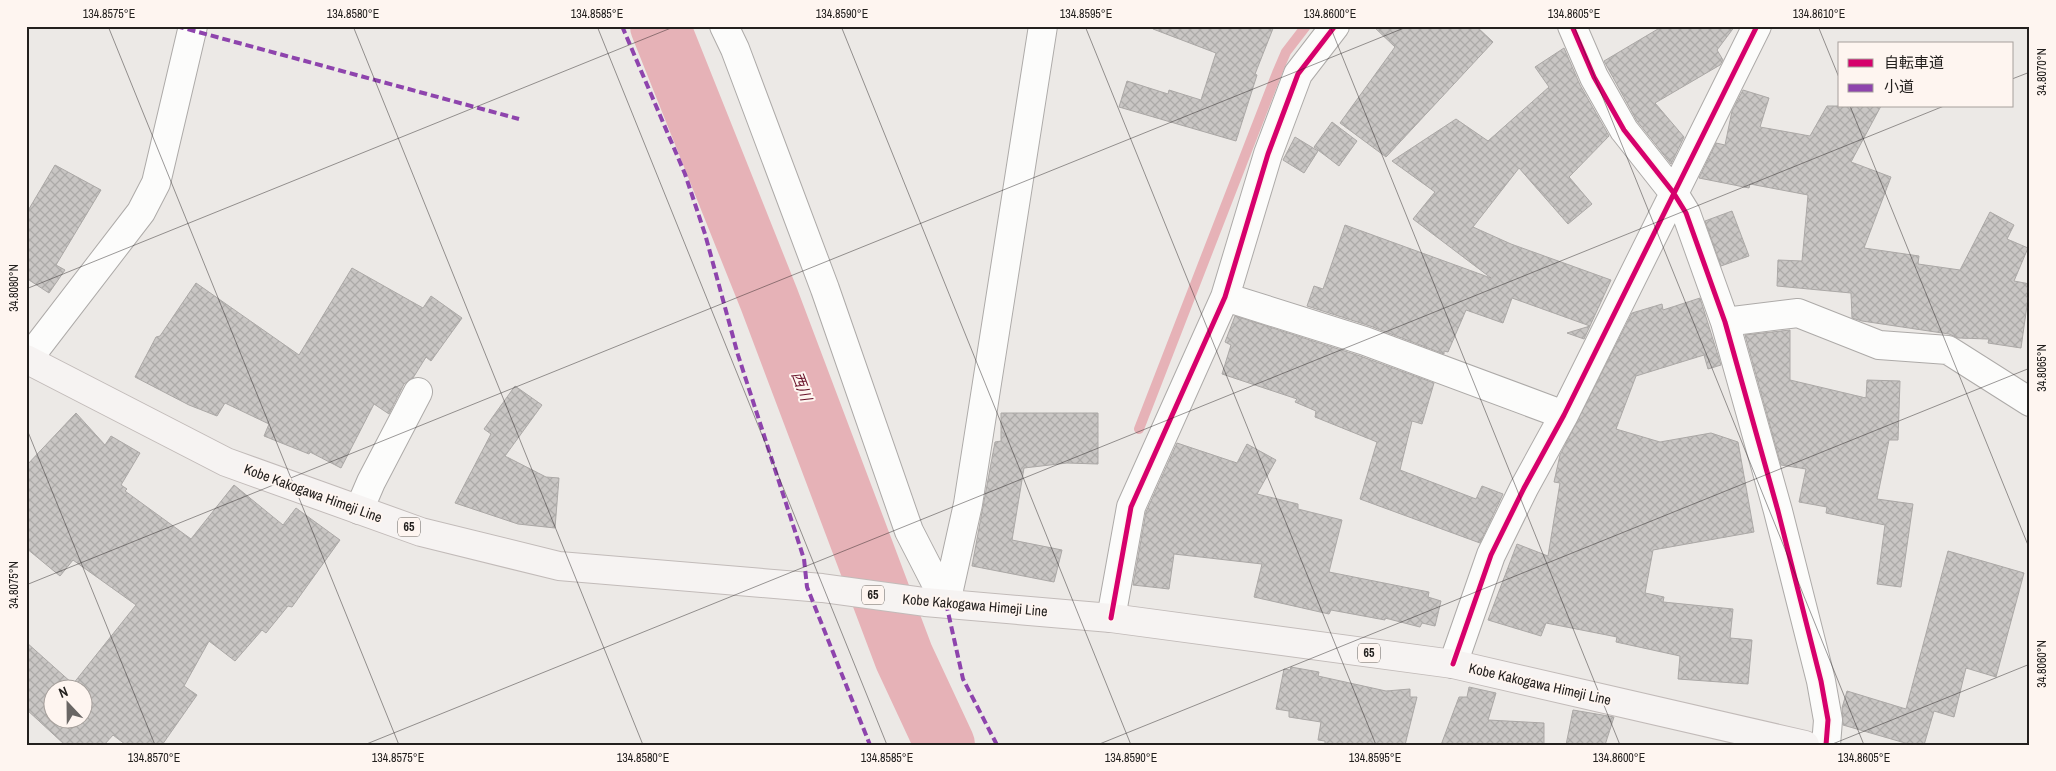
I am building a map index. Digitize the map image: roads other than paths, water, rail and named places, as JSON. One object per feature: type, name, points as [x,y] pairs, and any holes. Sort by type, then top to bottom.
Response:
[{"type":"main road","name":"Kobe Kakogawa Himeji Line","points":[[27,359],[226,462],[421,532],[559,566],[822,588],[935,602],[1110,618],[1453,664],[1805,745]]},
{"type":"street","points":[[27,359],[141,212],[156,183],[193,26]]},
{"type":"street","points":[[724,26],[735,49],[825,289],[935,602]]},
{"type":"street","points":[[935,602],[968,504],[1042,26]]},
{"type":"street","points":[[1110,618],[1131,507],[1225,297],[1268,154],[1298,74],[1335,26]]},
{"type":"street","points":[[1572,26],[1594,77],[1624,130],[1673,192],[1686,213],[1725,322],[1821,681],[1828,720],[1826,745]]},
{"type":"street","points":[[1453,664],[1491,555],[1524,488],[1564,415],[1757,26]]},
{"type":"street","points":[[1225,297],[1364,341],[1564,415]]},
{"type":"street","points":[[1725,322],[1798,313],[1879,344],[1948,350],[2030,402]]},
{"type":"street","points":[[359,510],[371,482],[418,392]]},
{"type":"waterway","name":"西川","points":[[660,26],[769,299],[904,657],[945,745]]},
{"type":"waterway","points":[[1139,429],[1277,73],[1286,52],[1306,26]]}]
